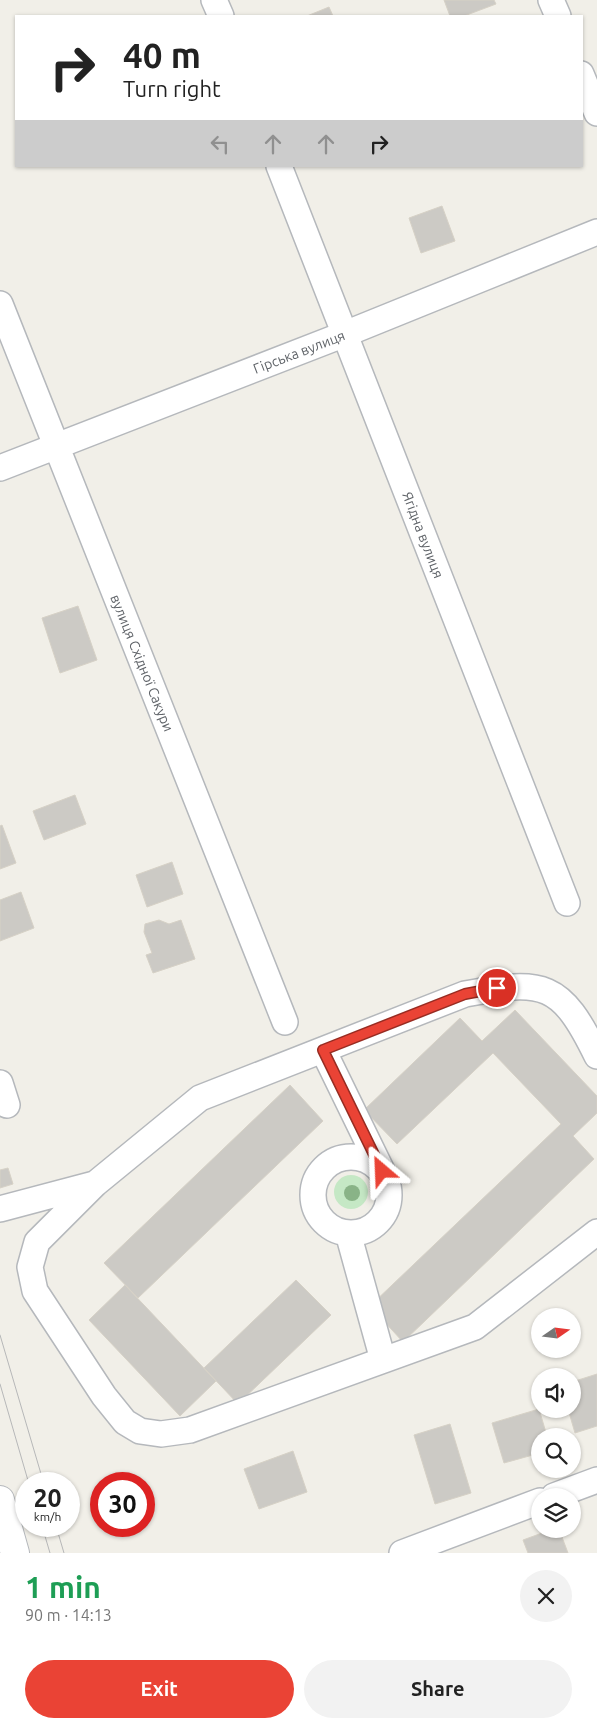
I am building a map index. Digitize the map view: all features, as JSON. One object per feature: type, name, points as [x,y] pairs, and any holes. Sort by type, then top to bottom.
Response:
[{"type":"street","points":[[214,0],[221,15]]},
{"type":"street","points":[[551,0],[558,15]]},
{"type":"street","points":[[583,79],[597,113]]},
{"type":"street","name":"Ягідна вулиця","points":[[279,167],[567,904]]},
{"type":"street","name":"Гірська вулиця","points":[[0,468],[345,334],[597,232]]},
{"type":"street","name":"вулиця Східної Сакури","points":[[0,304],[285,1022]]},
{"type":"street","points":[[597,1056],[581,1023],[559,997],[535,987],[497,988],[465,994],[200,1098],[95,1184],[37,1242],[30,1267],[35,1291],[104,1396],[125,1422],[140,1432],[161,1434],[190,1430],[475,1327],[597,1232]]},
{"type":"street","points":[[323,1050],[388,1182],[390,1195],[388,1207],[382,1218],[372,1227],[361,1232],[348,1233],[336,1230],[325,1224],[317,1213],[313,1201],[313,1188],[317,1176],[325,1166],[336,1159],[348,1156],[361,1157],[372,1162],[382,1171]]},
{"type":"street","points":[[0,1209],[95,1184]]},
{"type":"street","points":[[348,1233],[383,1360]]},
{"type":"street","points":[[576,1488],[597,1480]]},
{"type":"street","points":[[0,1500],[15,1553]]},
{"type":"street","points":[[402,1553],[531,1505]]},
{"type":"green space","points":[[351,1175],[358,1176],[363,1180],[367,1185],[367,1199],[363,1204],[358,1208],[351,1209],[344,1208],[339,1204],[335,1199],[334,1192],[335,1185],[339,1180],[344,1176]]},
{"type":"building","points":[[444,0],[494,0],[496,4],[467,15],[450,15]]},
{"type":"building","points":[[329,7],[333,15],[309,15]]},
{"type":"building","points":[[442,206],[455,241],[421,253],[409,218]]},
{"type":"building","points":[[78,606],[97,660],[60,673],[42,618]]},
{"type":"building","points":[[75,795],[86,824],[44,840],[33,811]]},
{"type":"building","points":[[2,825],[16,863],[0,869],[0,826]]},
{"type":"building","points":[[172,862],[183,894],[147,907],[136,875]]},
{"type":"building","points":[[21,892],[34,928],[0,941],[0,900]]},
{"type":"building","points":[[159,920],[169,924],[181,920],[195,959],[153,973],[146,955],[152,953],[144,932],[145,924]]},
{"type":"building","points":[[515,1010],[597,1096],[597,1113],[573,1136],[594,1159],[403,1342],[370,1306],[561,1124],[493,1053],[397,1144],[364,1110],[460,1018],[482,1041]]},
{"type":"building","points":[[290,1085],[323,1121],[138,1298],[104,1263]]},
{"type":"building","points":[[8,1168],[13,1184],[0,1188],[0,1170]]},
{"type":"building","points":[[296,1280],[331,1315],[238,1404],[204,1368]]},
{"type":"building","points":[[125,1285],[216,1381],[180,1416],[89,1320]]},
{"type":"building","points":[[597,1374],[597,1426],[581,1431],[581,1428],[574,1428],[571,1418],[581,1418],[581,1379]]},
{"type":"building","points":[[531,1411],[531,1418],[542,1418],[545,1428],[531,1428],[531,1456],[504,1463],[492,1423]]},
{"type":"building","points":[[450,1424],[471,1493],[435,1504],[414,1435]]},
{"type":"building","points":[[293,1451],[307,1492],[259,1509],[244,1469]]},
{"type":"building","points":[[531,1537],[562,1538],[568,1553],[528,1553],[523,1540]]},
{"type":"tram line","points":[[0,1335],[40,1472]]},
{"type":"tram line","points":[[0,1384],[26,1472]]},
{"type":"tram line","points":[[45,1537],[50,1553]]},
{"type":"tram line","points":[[59,1537],[64,1553]]},
{"type":"route","points":[[382,1171],[323,1050],[465,994],[497,988]]}]
